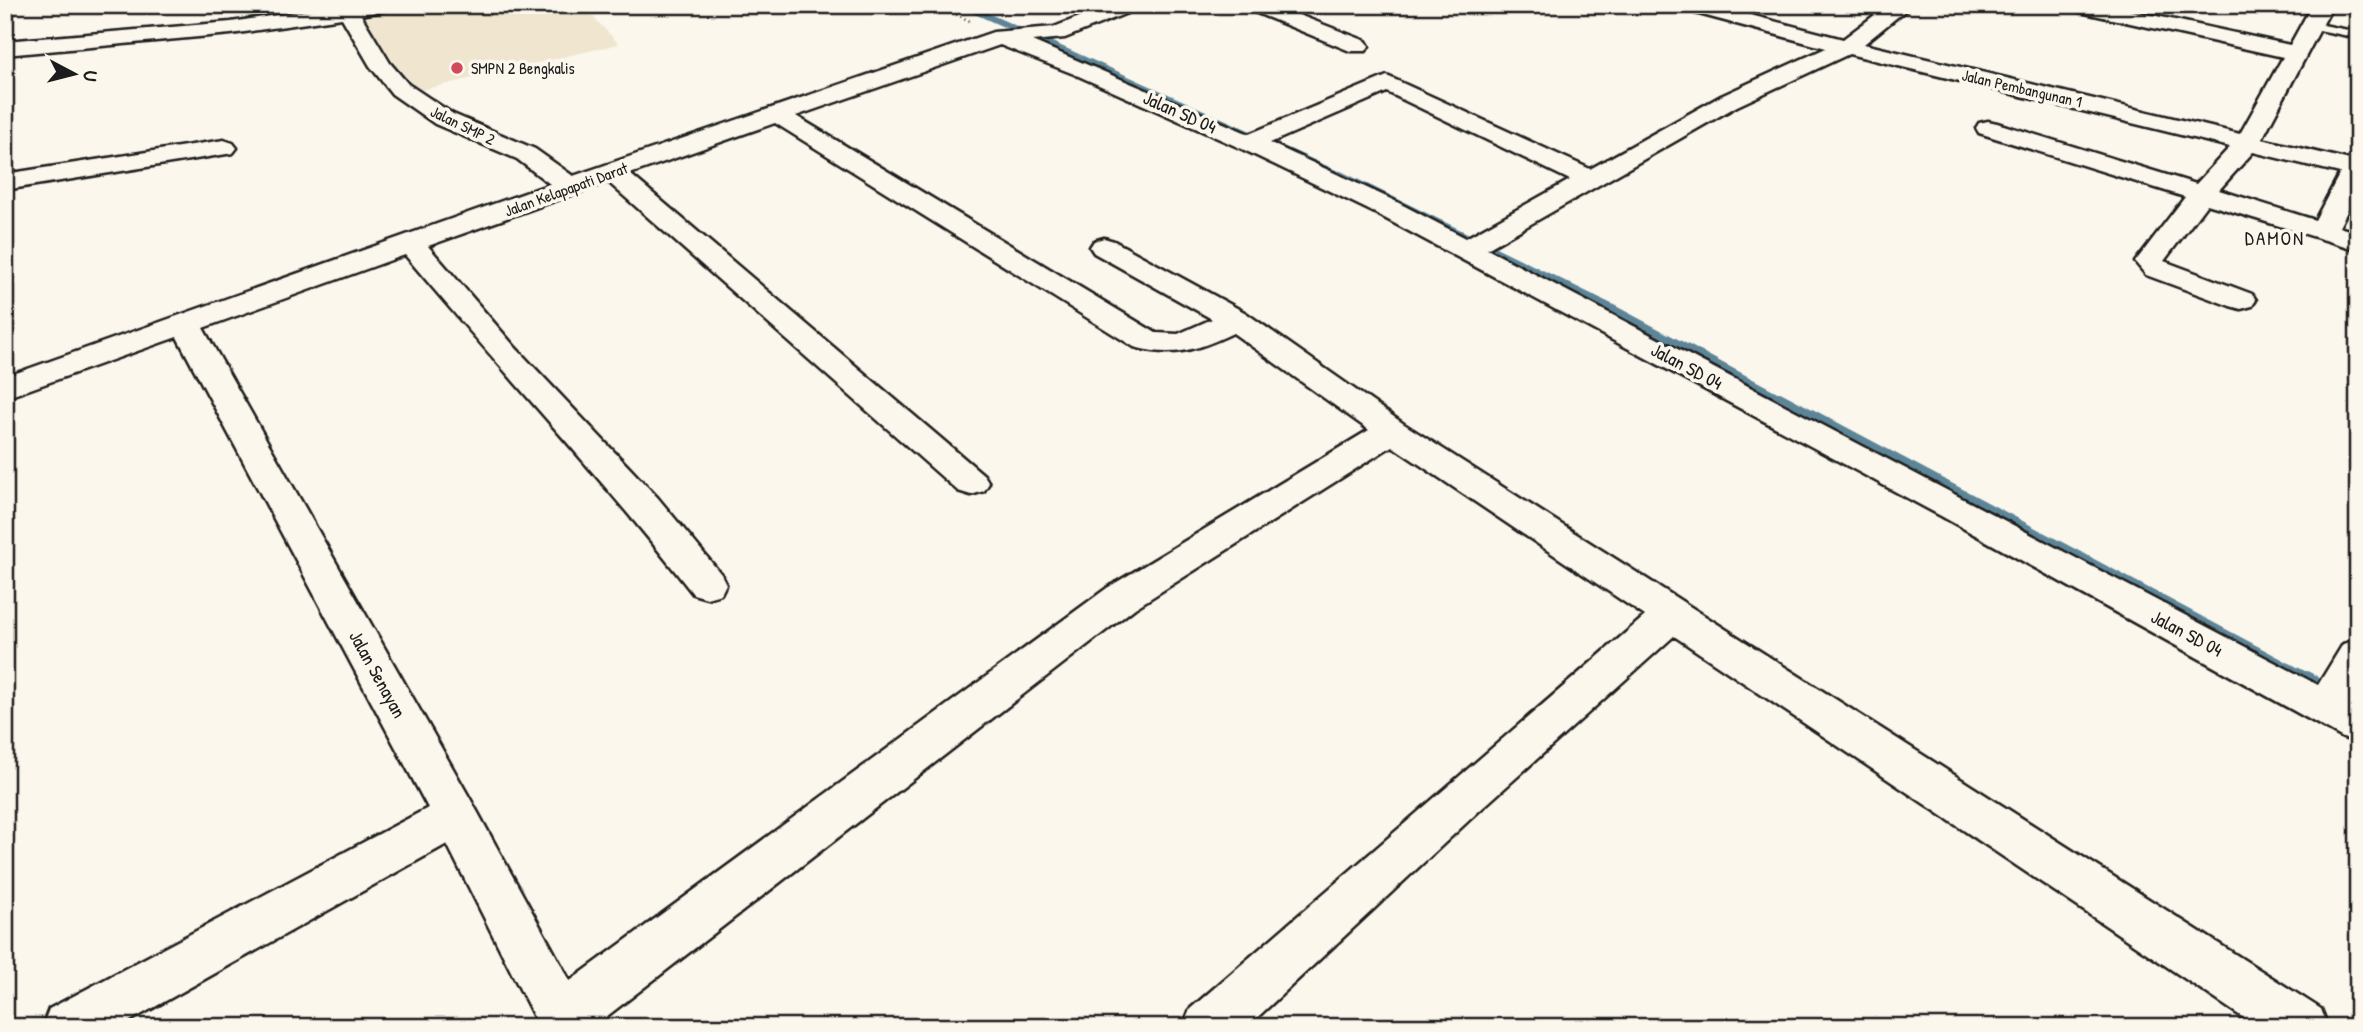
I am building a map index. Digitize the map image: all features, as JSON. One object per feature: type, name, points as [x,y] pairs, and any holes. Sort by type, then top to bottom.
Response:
[{"type":"street","points":[[5,48],[232,28],[385,5]]},
{"type":"street","name":"Jalan Kelapapati Darat","points":[[5,388],[570,186],[1002,37],[1057,33],[1130,5]]},
{"type":"street","points":[[1254,5],[1358,46]]},
{"type":"street","name":"Jalan Pembangunan 1","points":[[1687,5],[1847,47],[2357,170]]},
{"type":"street","points":[[1476,244],[1728,101],[1847,47],[1902,5]]},
{"type":"street","points":[[2076,5],[2298,54]]},
{"type":"street","name":"Jalan SMP 2","points":[[349,12],[381,66],[400,89],[444,120],[526,154],[570,186]]},
{"type":"street","points":[[2241,300],[2156,269],[2150,264],[2201,194],[2247,143],[2318,15]]},
{"type":"street","name":"Jalan SD 04","points":[[1002,37],[1255,140],[1476,244],[2342,695]]},
{"type":"street","points":[[1255,140],[1387,83],[1590,179]]},
{"type":"street","points":[[778,115],[1145,340],[1163,345],[1182,343],[1235,320]]},
{"type":"street","points":[[1988,128],[2358,242]]},
{"type":"street","points":[[5,182],[224,148]]},
{"type":"street","points":[[2323,231],[2357,170]]},
{"type":"street","points":[[612,172],[971,483]]},
{"type":"street","points":[[411,244],[504,354],[645,508],[707,584]]},
{"type":"street","points":[[1104,247],[1235,320],[1392,431],[1672,615],[2253,1013],[2302,1027]]},
{"type":"street","name":"Jalan Senayan","points":[[185,324],[457,816],[565,1022]]},
{"type":"street","points":[[565,1022],[1121,598],[1392,431]]},
{"type":"street","points":[[1209,1027],[1463,798],[1672,615]]},
{"type":"street","points":[[68,1027],[457,816]]},
{"type":"lane","points":[[2318,15],[2358,35]]},
{"type":"shaded area","name":"SMPN 2 Bengkalis","points":[[403,5],[582,5],[619,44],[413,92],[361,13]]},
{"type":"waterway","points":[[962,5],[1259,138]]},
{"type":"waterway","points":[[1276,146],[1344,177]]},
{"type":"waterway","points":[[1340,175],[1611,308],[1782,399]]},
{"type":"waterway","points":[[1779,397],[2309,679]]},
{"type":"waterway","points":[[2306,677],[2358,705]]},
{"type":"place","name":"SMPN 2 Bengkalis","points":[[457,68]]},
{"type":"district","name":"DAMON","points":[[2275,238]]}]
